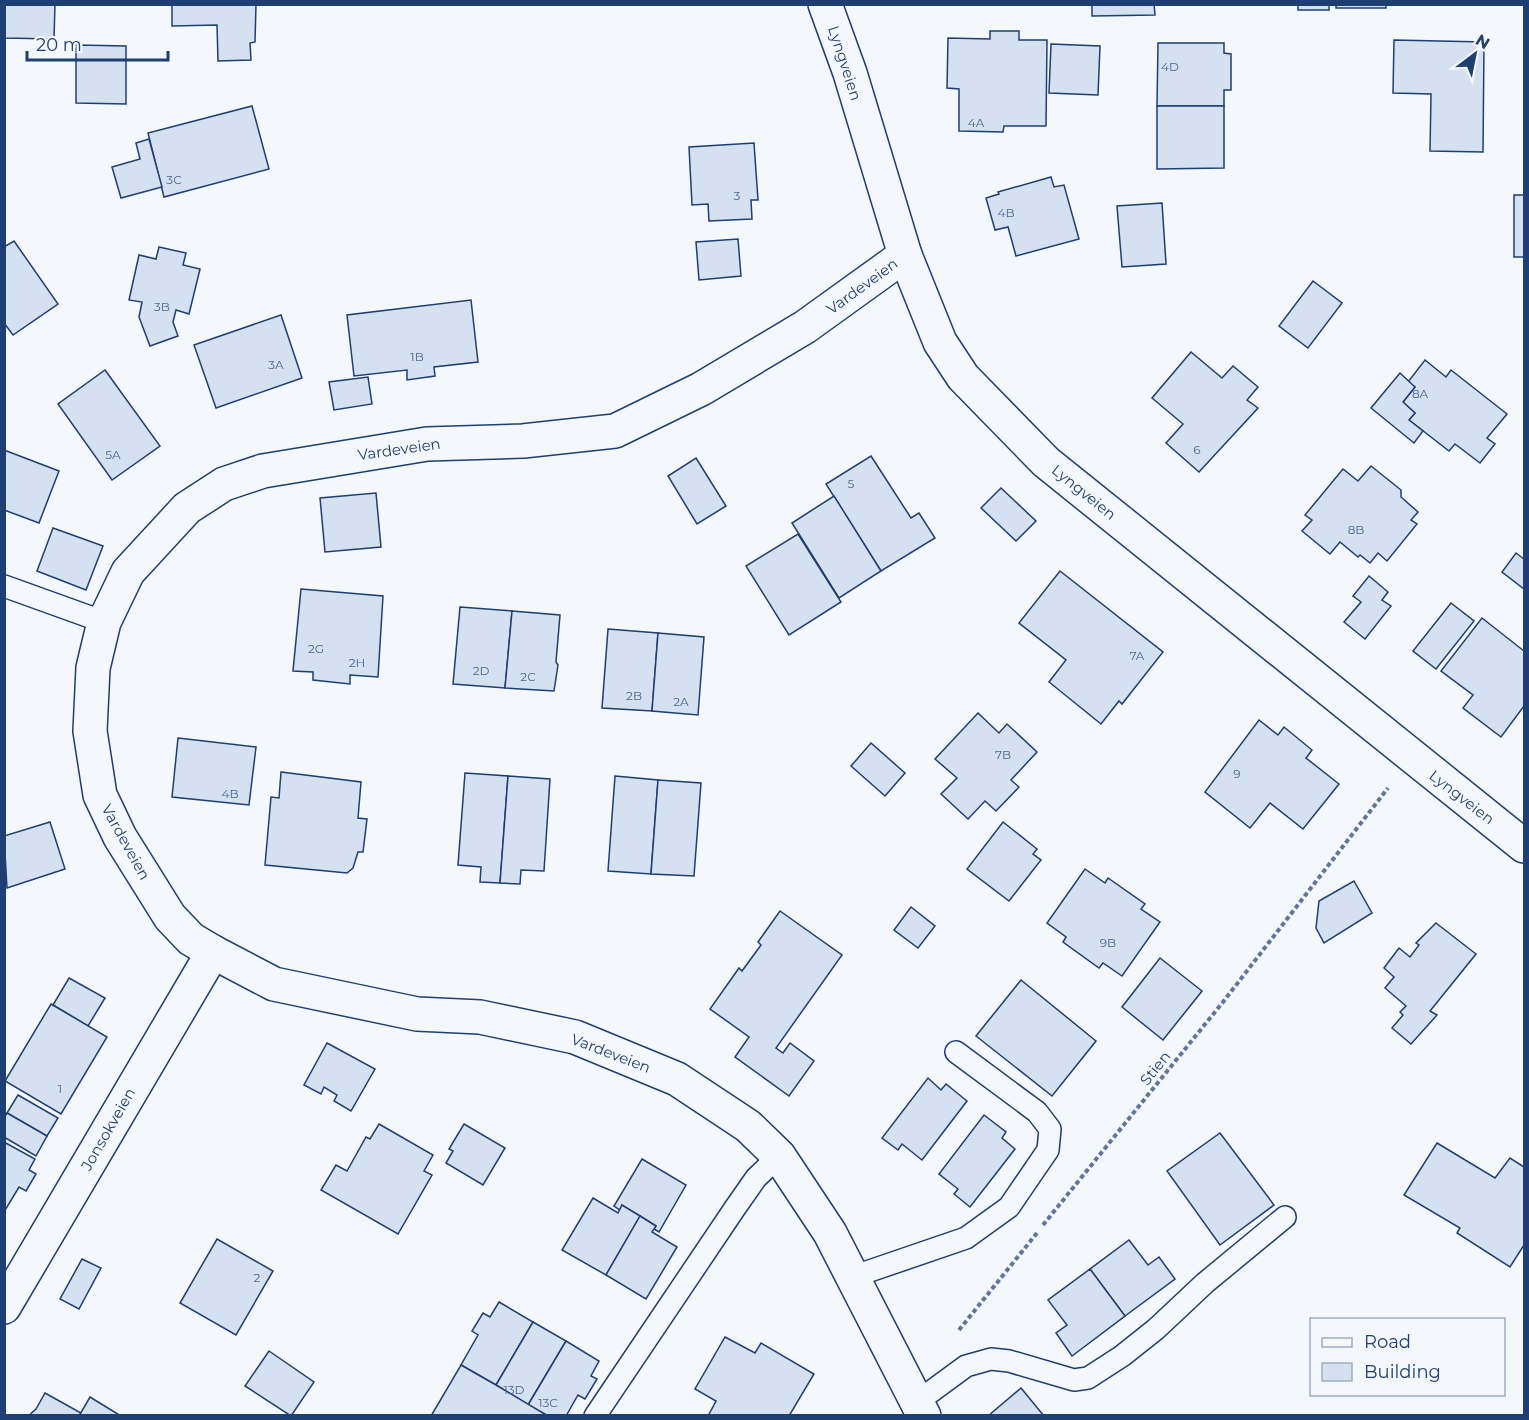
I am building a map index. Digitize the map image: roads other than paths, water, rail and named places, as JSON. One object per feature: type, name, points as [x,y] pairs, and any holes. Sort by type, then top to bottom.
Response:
[{"type":"street","name":"Lyngveien","points":[[825,4],[849,73],[905,255],[940,342],[963,378],[1046,462],[1524,846]]},
{"type":"street","name":"Vardeveien","points":[[905,255],[805,327],[701,389],[615,431],[523,441],[427,444],[263,471],[224,484],[187,508],[128,572],[104,622],[93,668],[90,731],[100,795],[120,837],[170,917],[191,939],[274,984],[417,1014],[480,1017],[575,1037],[677,1079],[748,1126],[779,1156],[830,1233],[855,1276],[921,1409]]},
{"type":"street","name":"Jonsokveien","points":[[4,1306],[213,952]]},
{"type":"lane","points":[[4,586],[104,622]]},
{"type":"lane","points":[[855,1276],[966,1238],[1009,1207],[1048,1150],[1050,1129],[1037,1112],[956,1052]]},
{"type":"lane","points":[[595,1416],[740,1200],[756,1178],[779,1156]]},
{"type":"lane","points":[[921,1409],[966,1366],[991,1359],[1009,1361],[1074,1380],[1088,1378],[1122,1356],[1156,1329],[1205,1283],[1286,1216]]}]
